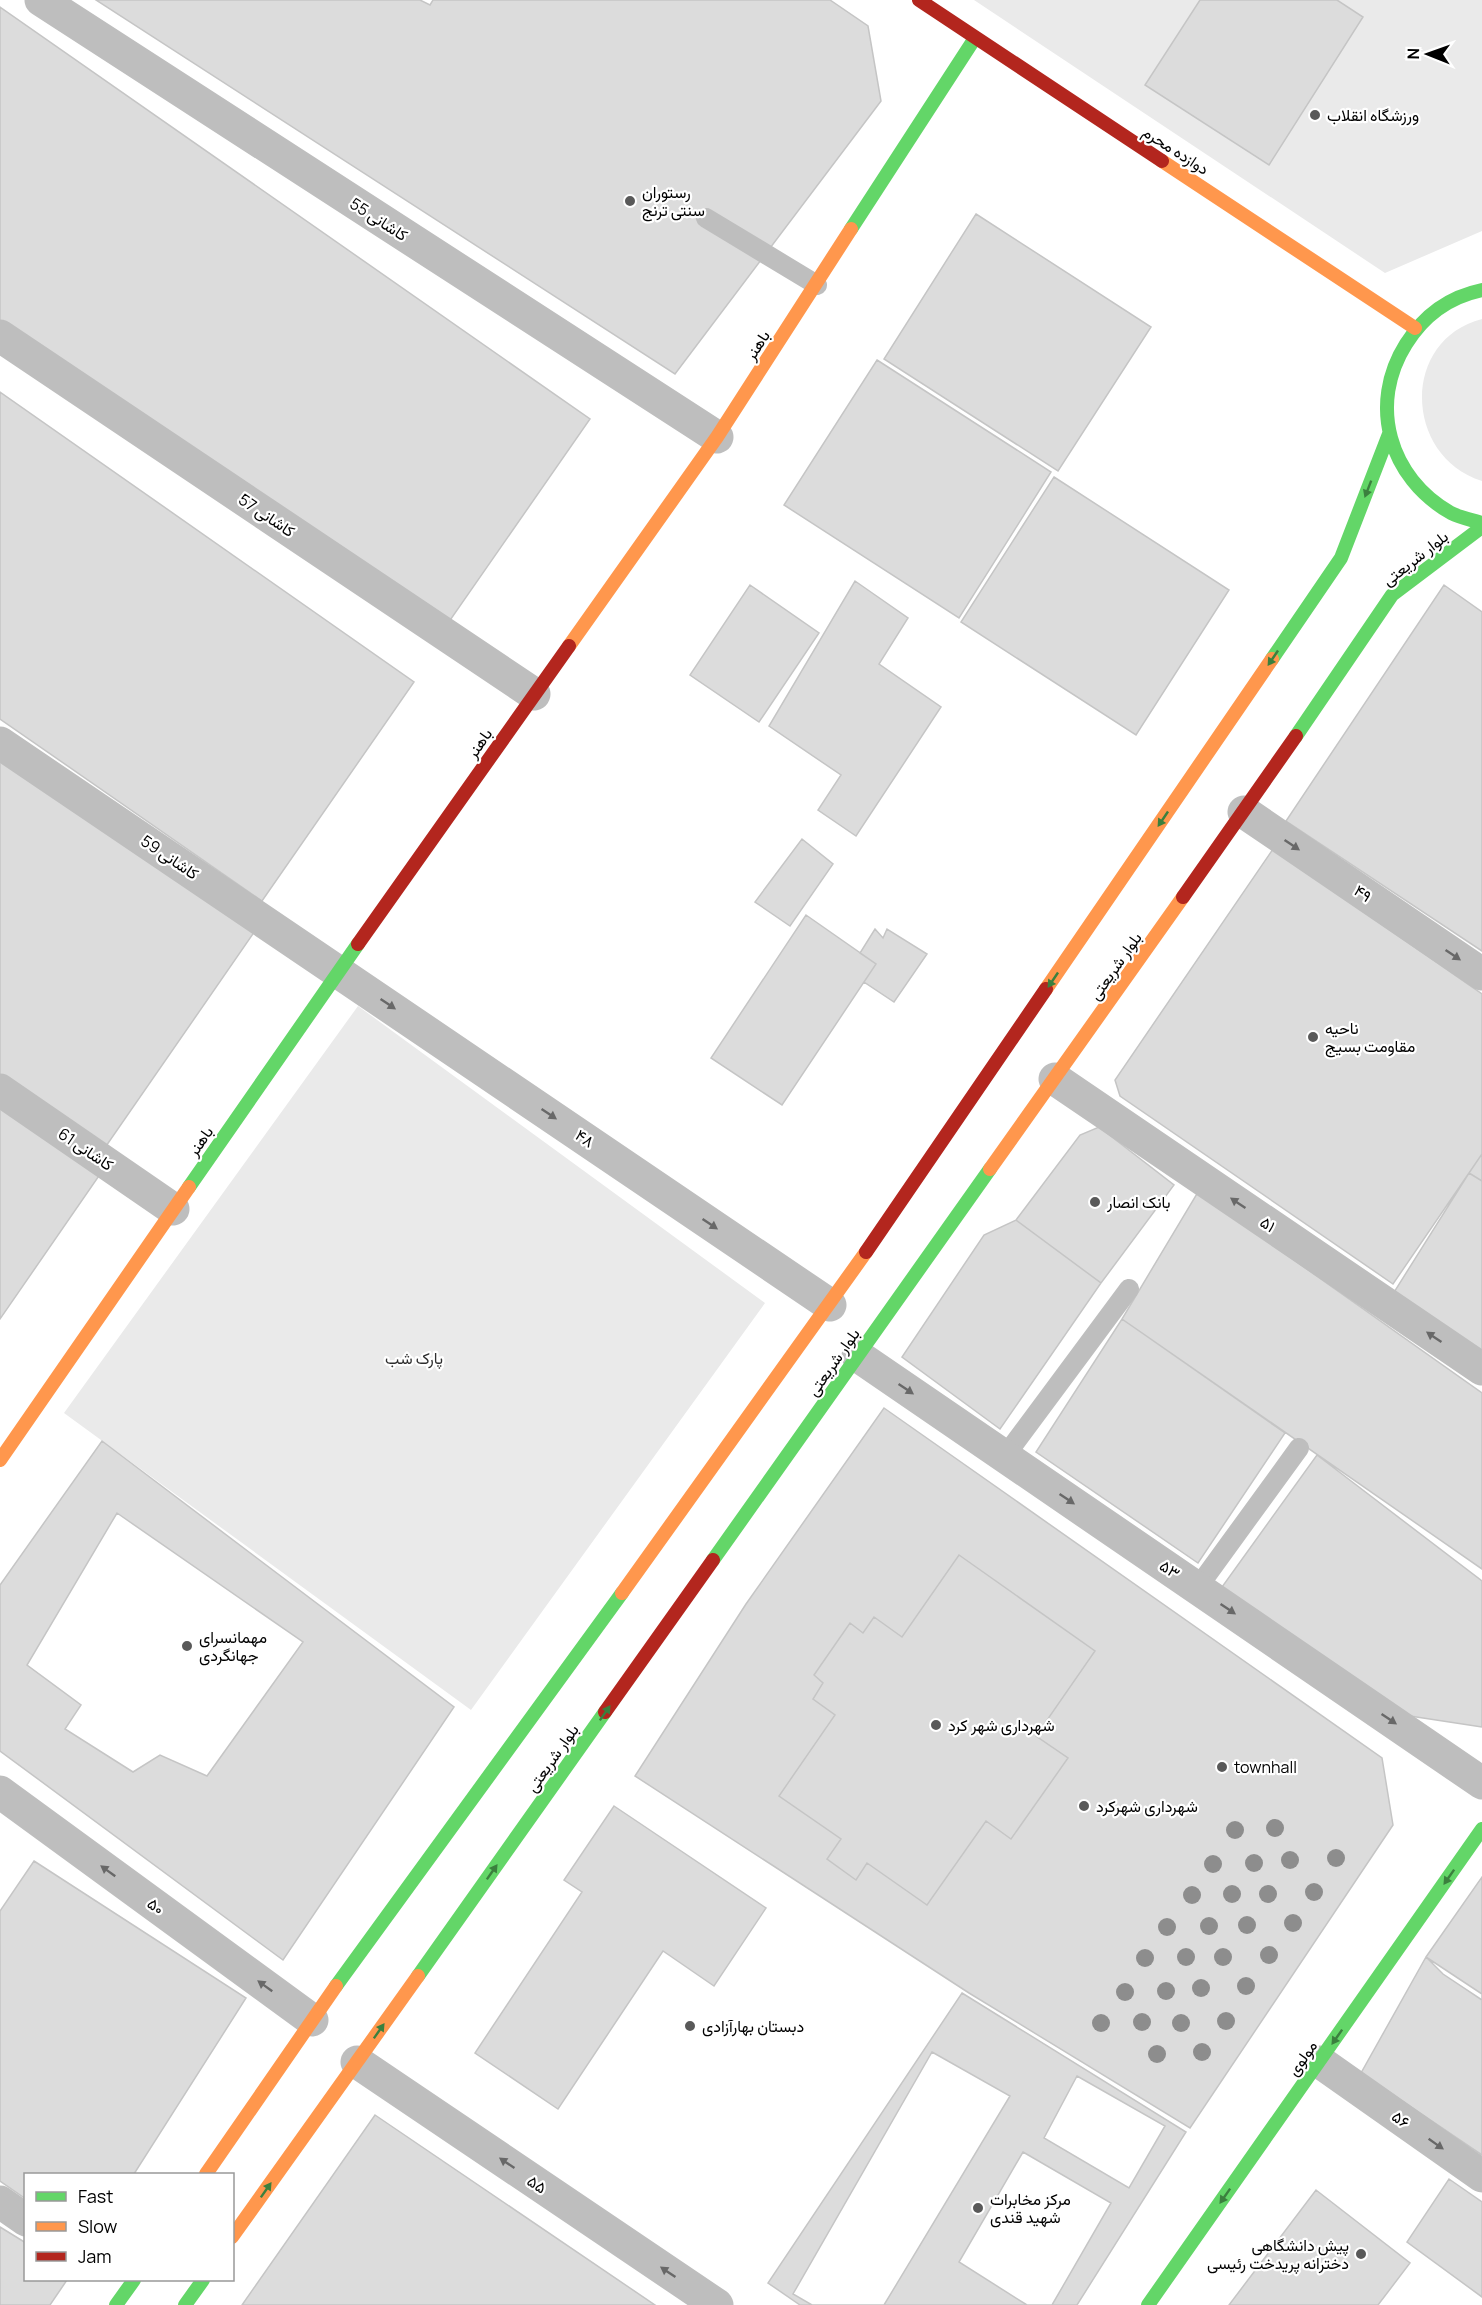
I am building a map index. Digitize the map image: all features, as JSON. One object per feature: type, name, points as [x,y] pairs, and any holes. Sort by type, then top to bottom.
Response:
[{"type":"main road","name":"دوازده محرم","points":[[919,0],[1415,328]]},
{"type":"main road","name":"باهنر","points":[[4,1445],[717,437],[975,38]]},
{"type":"main road","points":[[1482,290],[1450,300],[1415,328],[1392,368],[1386,401],[1389,434],[1401,467],[1424,494],[1453,514],[1482,525]]},
{"type":"main road","points":[[207,2173],[312,2020],[833,1310],[1341,558],[1389,434]]},
{"type":"main road","name":"بلوار شریعتی","points":[[234,2234],[855,1351],[1055,1079],[1244,812],[1392,595],[1482,525]]},
{"type":"main road","name":"مولوی","points":[[1148,2305],[1482,1829]]},
{"type":"main road","points":[[184,2305],[202,2281]]},
{"type":"street","name":"کاشانی 55","points":[[41,0],[717,437]]},
{"type":"street","name":"کاشانی 57","points":[[0,336],[534,694]]},
{"type":"street","name":"کاشانی 59","points":[[0,743],[339,971]]},
{"type":"street","name":"۴۹","points":[[1244,812],[1482,974]]},
{"type":"street","name":"۴۸","points":[[339,971],[833,1310]]},
{"type":"street","name":"۵۱","points":[[1055,1079],[1482,1369]]},
{"type":"street","name":"کاشانی 61","points":[[0,1090],[173,1209]]},
{"type":"street","name":"۵۳","points":[[855,1351],[1482,1783]]},
{"type":"street","name":"۵۰","points":[[0,1792],[312,2020]]},
{"type":"street","name":"۵۵","points":[[357,2062],[717,2305]]},
{"type":"street","name":"۵۶","points":[[1320,2062],[1482,2176]]},
{"type":"street","points":[[0,2202],[24,2219]]},
{"type":"lane","points":[[706,218],[816,285]]},
{"type":"lane","points":[[1005,1456],[1129,1289]]},
{"type":"lane","points":[[1197,1587],[1299,1448]]},
{"type":"green space","name":"ورزشگاه انقلاب","points":[[974,0],[1482,0],[1482,231],[1385,273]]},
{"type":"green space","points":[[1482,319],[1482,481],[1456,468],[1438,449],[1426,425],[1422,399],[1425,373],[1436,350],[1455,331]]},
{"type":"green space","name":"پارک شب","points":[[358,1006],[765,1303],[471,1710],[64,1413]]},
{"type":"building","points":[[96,0],[420,0],[430,5],[433,0],[830,0],[868,26],[881,101],[675,374]]},
{"type":"building","points":[[1200,0],[1337,0],[1363,17],[1269,165],[1145,85]]},
{"type":"building","points":[[0,7],[590,419],[437,639],[0,333]]},
{"type":"building","points":[[976,214],[1151,327],[1058,471],[884,359]]},
{"type":"building","points":[[877,360],[1051,472],[959,618],[784,505]]},
{"type":"building","points":[[0,392],[414,682],[262,901],[0,719]]},
{"type":"building","points":[[1054,477],[1229,590],[1136,735],[961,622]]},
{"type":"building","points":[[855,581],[908,618],[879,664],[941,707],[856,836],[818,810],[841,775],[769,726]]},
{"type":"building","points":[[750,585],[819,633],[759,722],[690,675]]},
{"type":"building","points":[[1444,585],[1482,612],[1482,951],[1286,821]]},
{"type":"building","points":[[0,753],[255,931],[102,1152],[0,1080]]},
{"type":"building","points":[[802,839],[833,864],[790,926],[755,902]]},
{"type":"building","name":"ناحیه مقاومت بسیج","points":[[1273,849],[1482,994],[1482,1154],[1393,1284],[1120,1096],[1115,1080]]},
{"type":"building","points":[[806,915],[876,964],[782,1105],[711,1058]]},
{"type":"building","points":[[875,929],[883,938],[887,929],[927,954],[894,1002],[864,982],[876,964],[860,953]]},
{"type":"building","points":[[0,1079],[112,1157],[0,1319]]},
{"type":"building","name":"بانک انصار","points":[[1099,1127],[1174,1185],[1101,1283],[1016,1220],[1080,1135]]},
{"type":"building","points":[[1482,1154],[1482,1181],[1469,1173]]},
{"type":"building","points":[[1469,1173],[1482,1181],[1482,1359],[1391,1297]]},
{"type":"building","points":[[1198,1192],[1482,1393],[1482,1569],[1122,1319]]},
{"type":"building","points":[[1016,1220],[1101,1283],[1000,1429],[902,1357],[984,1235]]},
{"type":"building","points":[[1122,1319],[1285,1433],[1198,1563],[1036,1452]]},
{"type":"building","name":"townhall","points":[[884,1408],[1382,1758],[1393,1825],[1190,2128],[969,1993],[635,1776],[746,1604]],"holes":[[[959,1555],[1095,1651],[1036,1736],[1068,1758],[1011,1839],[986,1821],[927,1905],[867,1863],[856,1880],[827,1859],[841,1839],[779,1796],[835,1715],[813,1699],[823,1683],[814,1675],[850,1623],[863,1633],[874,1617],[902,1637]]]},
{"type":"building","name":"مهمانسرای جهانگردی","points":[[102,1441],[454,1707],[283,1960],[0,1751],[0,1585]]},
{"type":"building","points":[[1317,1455],[1482,1581],[1482,1727],[1410,1716],[1222,1587]]},
{"type":"building","points":[[117,1513],[303,1642],[207,1776],[160,1755],[133,1772],[65,1729],[81,1705],[27,1665]]},
{"type":"building","name":"شهرداری شهر کرد","points":[[959,1555],[1095,1651],[1036,1736],[1068,1758],[1011,1839],[986,1821],[927,1905],[867,1863],[856,1880],[827,1859],[841,1839],[779,1796],[835,1715],[813,1699],[823,1683],[814,1675],[850,1623],[863,1633],[874,1617],[902,1637]]},
{"type":"building","points":[[614,1806],[766,1908],[714,1986],[663,1951],[558,2109],[475,2053],[582,1892],[564,1880]]},
{"type":"building","points":[[34,1861],[246,1998],[135,2173],[24,2173],[24,2198],[0,2181],[0,1911]]},
{"type":"building","points":[[1482,1877],[1482,2000],[1443,1974],[1426,1957]]},
{"type":"building","points":[[1426,1957],[1482,1994],[1482,2155],[1361,2073]]},
{"type":"building","name":"مرکز مخابرات شهید قندی","points":[[962,1993],[1186,2132],[1077,2305],[800,2305],[768,2283]]},
{"type":"building","points":[[932,2052],[1010,2096],[884,2305],[812,2305],[793,2294]]},
{"type":"building","points":[[1077,2076],[1165,2126],[1129,2188],[1044,2138]]},
{"type":"building","points":[[375,2115],[655,2305],[242,2305]]},
{"type":"building","points":[[1023,2152],[1111,2203],[1052,2305],[1027,2305],[959,2262]]},
{"type":"building","points":[[1449,2179],[1482,2202],[1482,2297],[1407,2242]]},
{"type":"building","points":[[1316,2190],[1410,2263],[1378,2305],[1229,2305]]},
{"type":"building","points":[[0,2227],[24,2242],[24,2281],[66,2281],[50,2305],[0,2305]]},
{"type":"traffic: fast","points":[[851,229],[975,38]]},
{"type":"traffic: fast","points":[[1482,290],[1458,297],[1438,309],[1413,334],[1394,367],[1388,391],[1387,415],[1391,438],[1399,460],[1412,480],[1430,498],[1451,513],[1482,523]]},
{"type":"traffic: fast","points":[[1272,659],[1341,558],[1389,434]]},
{"type":"traffic: fast","points":[[1296,736],[1392,595],[1482,527]]},
{"type":"traffic: fast","points":[[189,1187],[358,944]]},
{"type":"traffic: fast","points":[[713,1560],[990,1169]]},
{"type":"traffic: fast","points":[[336,1986],[622,1593]]},
{"type":"traffic: fast","points":[[418,1976],[605,1712]]},
{"type":"traffic: fast","points":[[1148,2305],[1482,1829]]},
{"type":"traffic: fast","points":[[116,2305],[133,2281]]},
{"type":"traffic: fast","points":[[185,2305],[202,2281]]},
{"type":"traffic: slow","points":[[1162,161],[1415,328]]},
{"type":"traffic: slow","points":[[569,646],[717,437],[851,229]]},
{"type":"traffic: slow","points":[[1046,989],[1272,659]]},
{"type":"traffic: slow","points":[[990,1169],[1183,897]]},
{"type":"traffic: slow","points":[[0,1460],[189,1187]]},
{"type":"traffic: slow","points":[[622,1593],[866,1252]]},
{"type":"traffic: slow","points":[[234,2234],[418,1976]]},
{"type":"traffic: slow","points":[[207,2173],[336,1986]]},
{"type":"traffic: jam","points":[[919,0],[1162,161]]},
{"type":"traffic: jam","points":[[358,944],[569,646]]},
{"type":"traffic: jam","points":[[1183,897],[1296,736]]},
{"type":"traffic: jam","points":[[866,1252],[1046,989]]},
{"type":"traffic: jam","points":[[605,1712],[713,1560]]},
{"type":"place","name":"ورزشگاه انقلاب","points":[[1315,115]]},
{"type":"place","name":"رستوران سنتی ترنج","points":[[630,201]]},
{"type":"place","name":"ناحیه مقاومت بسیج","points":[[1313,1037]]},
{"type":"place","name":"بانک انصار","points":[[1095,1202]]},
{"type":"place","name":"مهمانسرای جهانگردی","points":[[187,1646]]},
{"type":"place","name":"شهرداری شهر کرد","points":[[936,1725]]},
{"type":"place","name":"townhall","points":[[1222,1767]]},
{"type":"place","name":"شهرداری شهرکرد","points":[[1084,1806]]},
{"type":"place","name":"دبستان بهارآزادی","points":[[690,2026]]},
{"type":"place","name":"مرکز مخابرات شهید قندی","points":[[978,2208]]},
{"type":"place","name":"پیش دانشگاهی دخترانه پریدخت رئیسی","points":[[1361,2254]]}]
